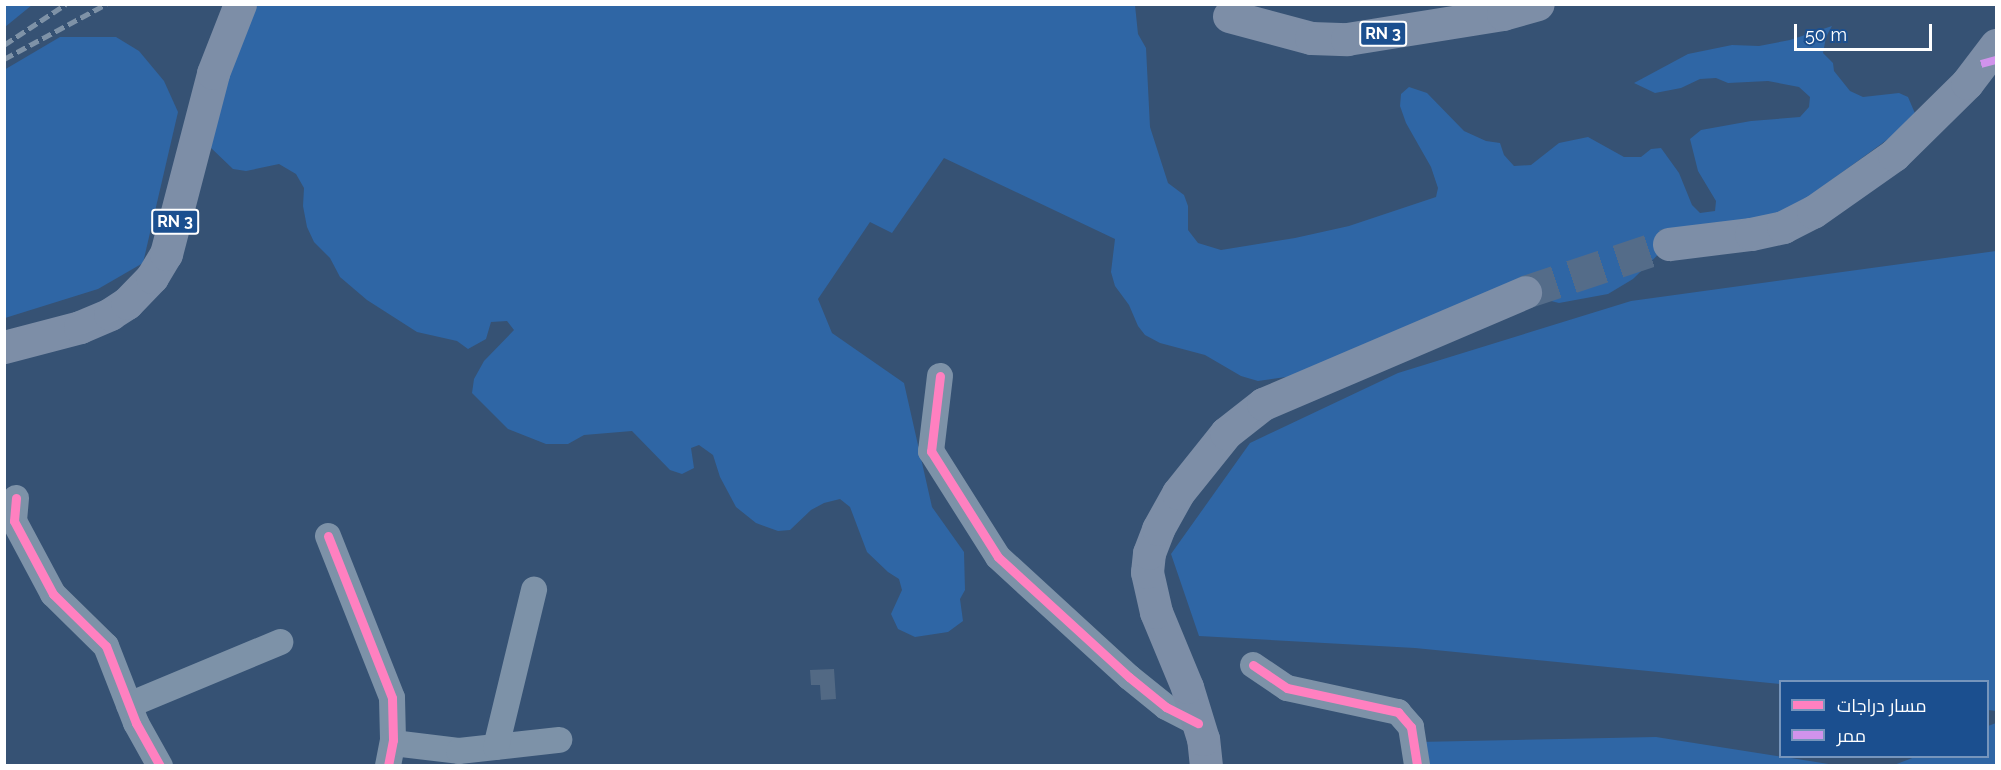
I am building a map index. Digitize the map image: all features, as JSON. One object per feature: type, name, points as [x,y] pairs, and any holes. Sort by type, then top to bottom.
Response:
[{"type":"main road","name":"RN 3","points":[[4,346],[80,327],[110,314],[127,303],[152,277],[166,254],[213,73],[240,4]]},
{"type":"main road","name":"RN 3","points":[[1229,16],[1311,38],[1347,39],[1503,14],[1538,4]]},
{"type":"main road","points":[[1669,244],[1751,234],[1783,227],[1813,212],[1894,155],[1967,83],[1996,45]]},
{"type":"main road","points":[[1206,765],[1198,723],[1187,687],[1156,612],[1147,572],[1149,553],[1158,529],[1196,468],[1226,433],[1263,404],[1525,292]]},
{"type":"street","points":[[940,376],[931,451],[998,557],[1138,685],[1166,707],[1198,723]]},
{"type":"street","points":[[16,498],[14,521],[53,594],[106,646],[136,723],[160,765]]},
{"type":"street","points":[[328,536],[392,698],[390,754],[459,751],[559,740]]},
{"type":"street","points":[[496,747],[534,590]]},
{"type":"street","points":[[129,705],[280,642]]},
{"type":"street","points":[[1253,665],[1287,688],[1398,712],[1411,727],[1418,765]]},
{"type":"shaded area","points":[[5,4],[32,4],[32,5],[5,27]]},
{"type":"shaded area","points":[[253,4],[1135,5],[1138,34],[1146,48],[1150,127],[1168,183],[1184,195],[1188,206],[1188,230],[1198,243],[1221,250],[1295,238],[1349,226],[1436,197],[1438,188],[1431,167],[1406,123],[1400,106],[1401,94],[1409,87],[1427,93],[1464,131],[1486,141],[1500,143],[1504,155],[1514,166],[1531,165],[1559,143],[1588,137],[1624,157],[1641,157],[1651,149],[1661,148],[1679,173],[1692,205],[1700,213],[1715,211],[1716,201],[1698,171],[1690,139],[1701,130],[1751,121],[1800,117],[1809,107],[1810,97],[1799,87],[1768,81],[1728,83],[1716,78],[1700,79],[1681,88],[1655,93],[1634,83],[1688,54],[1732,45],[1759,46],[1790,40],[1832,26],[1826,37],[1823,53],[1833,63],[1834,71],[1850,91],[1863,97],[1899,93],[1908,97],[1917,118],[1804,200],[1772,216],[1669,244],[1633,279],[1608,294],[1559,303],[1516,288],[1293,376],[1258,381],[1241,376],[1205,355],[1160,343],[1145,335],[1138,326],[1129,305],[1115,286],[1111,272],[1115,239],[944,158],[892,233],[870,222],[818,299],[832,333],[904,383],[932,507],[964,552],[965,590],[960,599],[963,621],[948,632],[915,637],[898,629],[891,614],[902,590],[899,579],[867,552],[850,507],[840,499],[824,503],[811,510],[790,530],[778,531],[756,523],[736,507],[720,477],[713,455],[699,445],[691,448],[694,468],[682,474],[670,470],[632,431],[584,435],[568,444],[546,444],[508,429],[472,393],[474,379],[484,361],[514,330],[507,321],[491,322],[486,339],[468,349],[457,341],[417,332],[367,300],[340,277],[330,258],[314,242],[307,227],[303,206],[304,188],[296,174],[279,164],[246,171],[233,169],[209,146],[222,95]]},
{"type":"shaded area","points":[[60,37],[116,37],[139,51],[164,81],[178,112],[143,263],[98,289],[5,318],[4,70]]},
{"type":"shaded area","points":[[1996,251],[1996,711],[1989,710],[1989,680],[1779,680],[1779,684],[1415,648],[1199,636],[1171,554],[1250,443],[1398,373],[1631,301]]},
{"type":"shaded area","points":[[1996,723],[1996,765],[1894,765],[1912,758],[1989,758],[1989,726]]},
{"type":"shaded area","points":[[1656,737],[1835,765],[1425,765],[1418,742]]},
{"type":"building","points":[[834,669],[836,699],[821,700],[820,685],[811,685],[810,670]]},
{"type":"tunnel","points":[[1525,292],[1669,244]]},
{"type":"railway","points":[[4,45],[66,4]]},
{"type":"railway","points":[[4,59],[106,4]]},
{"type":"marked path","points":[[1981,64],[1996,60]]},
{"type":"cycle path","points":[[940,376],[931,451],[998,557],[1129,677],[1166,707],[1198,723]]},
{"type":"cycle path","points":[[16,498],[14,521],[53,594],[106,646],[136,723],[160,766]]},
{"type":"cycle path","points":[[328,536],[392,698],[393,740],[388,766]]},
{"type":"cycle path","points":[[1253,665],[1287,688],[1398,712],[1411,727],[1417,766]]}]
